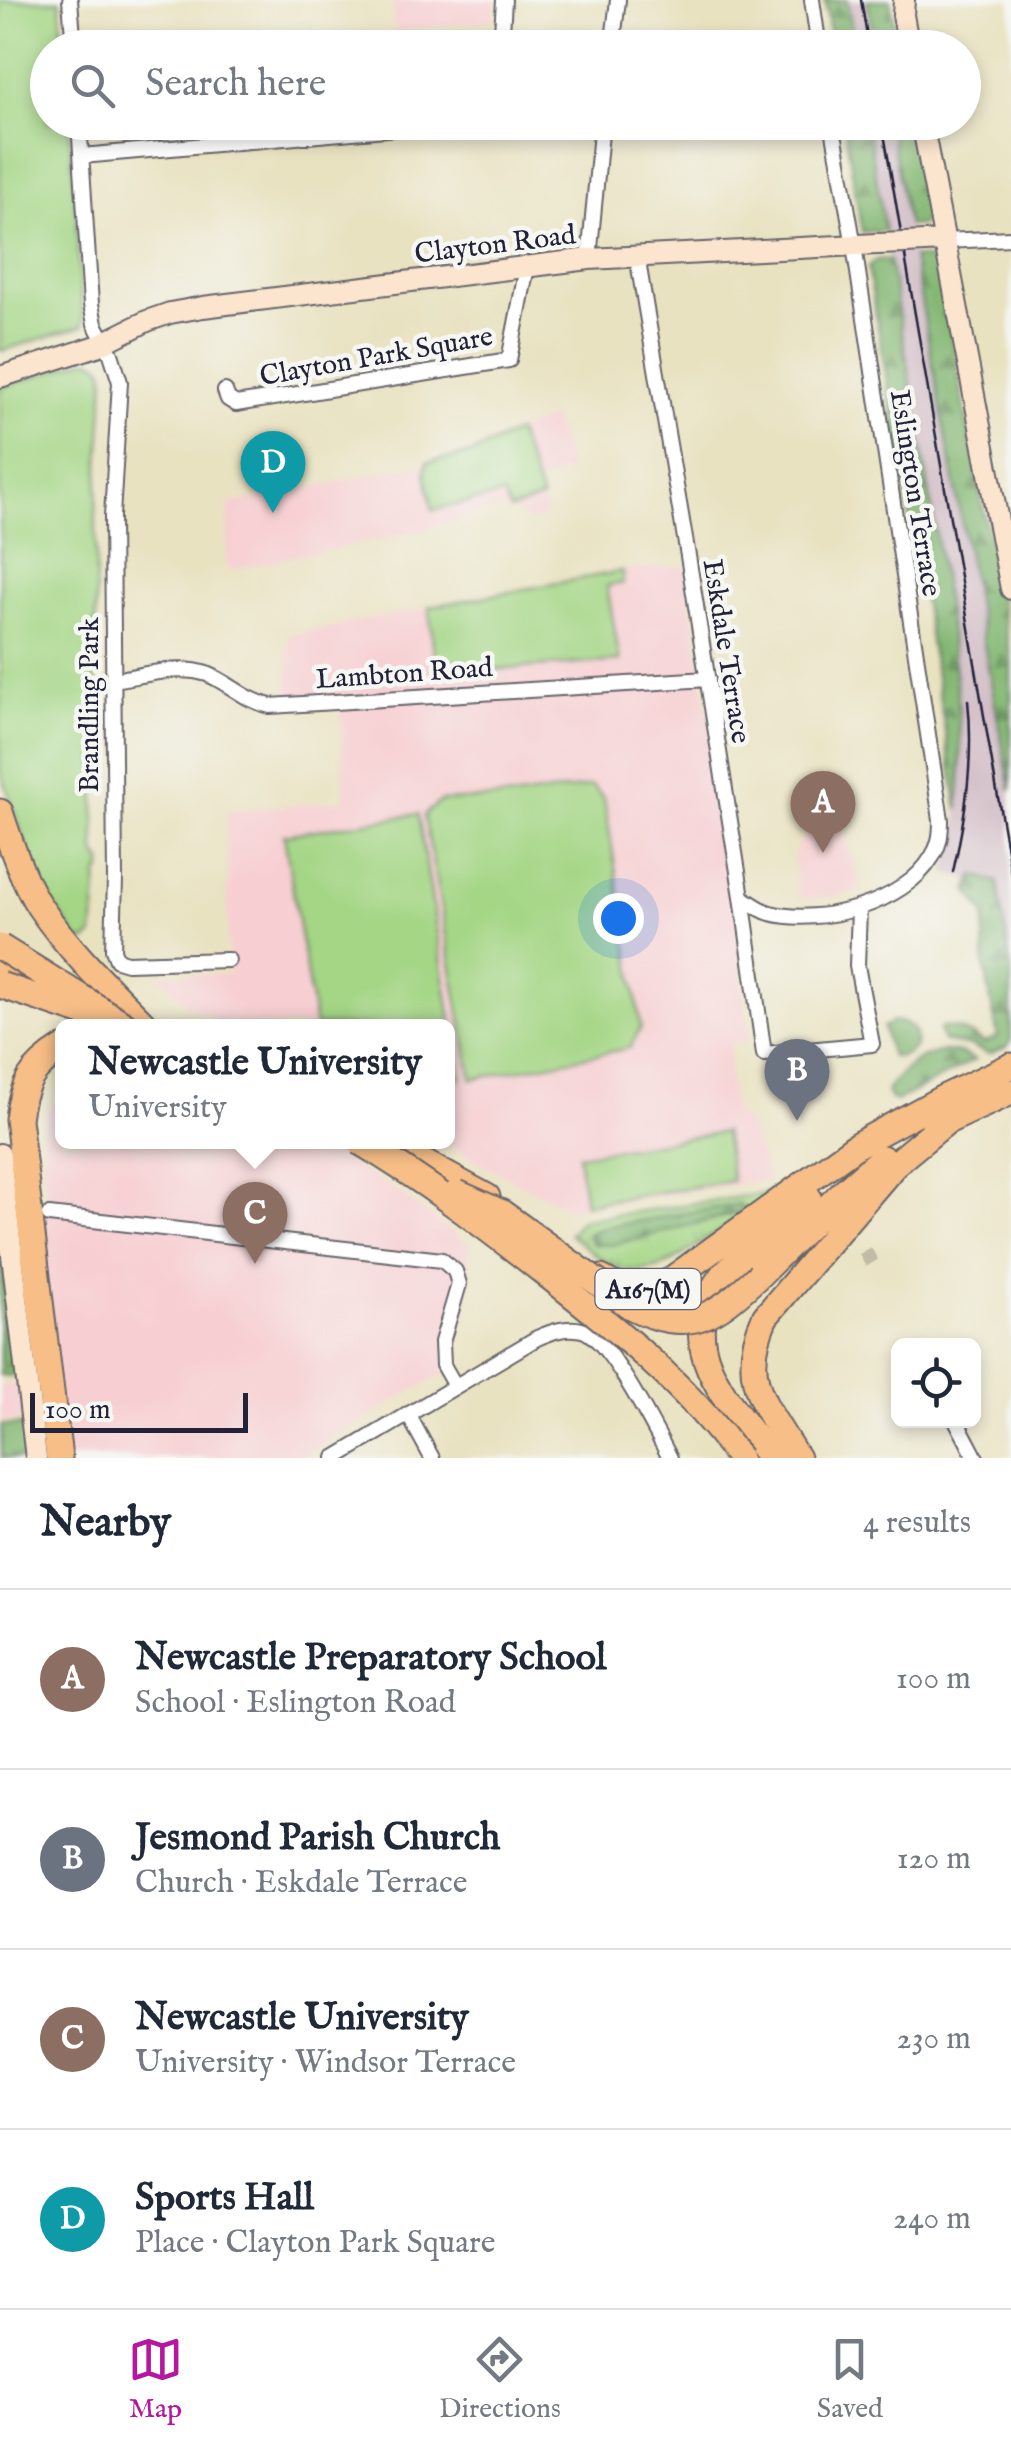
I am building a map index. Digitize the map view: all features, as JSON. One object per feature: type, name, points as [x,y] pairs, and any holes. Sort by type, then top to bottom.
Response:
[{"type":"highway","points":[[0,812],[36,902],[129,1019]]},
{"type":"highway","points":[[0,946],[123,1019]]},
{"type":"highway","points":[[0,970],[89,1000],[123,1019]]},
{"type":"highway","points":[[0,985],[111,1019]]},
{"type":"highway","points":[[0,999],[56,995],[89,1000]]},
{"type":"highway","points":[[55,1054],[35,1070],[20,1097],[11,1159],[59,1458]]},
{"type":"highway","points":[[902,1122],[1011,1066]]},
{"type":"highway","points":[[948,1120],[1011,1092]]},
{"type":"highway","name":"A167(M)","points":[[787,1457],[754,1378],[752,1358],[765,1317],[897,1162],[948,1120]]},
{"type":"highway","name":"A167(M)","points":[[372,1149],[414,1174],[502,1214],[630,1306],[652,1317],[683,1321],[712,1314],[728,1304],[882,1158],[948,1120]]},
{"type":"highway","name":"A167(M)","points":[[398,1149],[502,1205],[616,1287],[650,1289],[668,1282],[856,1145],[902,1122]]},
{"type":"highway","name":"A167(M)","points":[[787,1457],[719,1386],[700,1336],[705,1303],[722,1276],[820,1188],[902,1122]]},
{"type":"highway","name":"A167(M)","points":[[395,1149],[536,1243],[707,1399],[748,1458]]},
{"type":"highway","name":"A167(M)","points":[[414,1174],[571,1293],[644,1354],[708,1418],[739,1458]]},
{"type":"street","points":[[70,0],[72,30]]},
{"type":"street","points":[[503,30],[504,0]]},
{"type":"street","points":[[614,30],[618,0]]},
{"type":"street","points":[[812,0],[816,30]]},
{"type":"street","points":[[904,0],[905,30]]},
{"type":"street","name":"Brandling Park","points":[[81,140],[91,304],[95,324],[120,382],[112,516],[113,950],[118,960],[127,963],[228,960]]},
{"type":"street","points":[[82,156],[262,140]]},
{"type":"street","points":[[589,258],[600,140]]},
{"type":"street","name":"Eslington Terrace","points":[[835,140],[942,820],[940,839],[925,868],[896,891],[859,909]]},
{"type":"street","points":[[925,140],[1011,589]]},
{"type":"street","name":"Clayton Road","points":[[0,377],[105,342],[170,313],[220,305],[589,258],[1011,238]]},
{"type":"street","name":"Eskdale Terrace","points":[[637,256],[708,679],[764,1054],[872,1044],[857,966],[859,909]]},
{"type":"street","name":"Clayton Park Square","points":[[224,391],[236,404],[509,360],[527,267]]},
{"type":"street","name":"Lambton Road","points":[[113,680],[184,670],[206,674],[253,702],[270,706],[708,679]]},
{"type":"street","points":[[742,898],[766,912],[791,916],[859,909]]},
{"type":"street","points":[[11,1159],[36,1458]]},
{"type":"street","points":[[49,1215],[442,1260],[455,1271],[458,1284],[442,1342],[443,1365],[456,1386]]},
{"type":"street","points":[[335,1458],[556,1329],[582,1330],[594,1336],[628,1382],[670,1458]]},
{"type":"street","points":[[408,1414],[432,1458]]},
{"type":"street","points":[[960,1428],[976,1458]]},
{"type":"shaded area","points":[[392,0],[495,0],[494,20],[395,30]]},
{"type":"shaded area","points":[[825,0],[890,0],[895,30],[829,30]]},
{"type":"shaded area","points":[[847,140],[914,140],[926,219],[921,225],[908,227],[912,256],[931,259],[939,269],[1011,659],[1011,1045],[1007,1047],[989,913],[967,879],[945,873],[958,809],[868,268],[876,260],[889,258],[884,231],[862,232]]},
{"type":"shaded area","points":[[551,416],[570,469],[537,483],[546,514],[537,521],[496,509],[423,530],[231,570],[226,566],[229,504],[471,454]]},
{"type":"shaded area","points":[[685,566],[725,822],[749,1040],[731,1043],[733,1113],[747,1123],[769,1180],[568,1209],[455,1149],[455,1019],[213,1019],[188,1006],[158,974],[228,974],[227,811],[345,800],[341,701],[289,705],[288,635],[617,571]]},
{"type":"shaded area","points":[[835,807],[861,889],[828,897],[798,898],[794,858],[798,843],[814,831],[812,812]]},
{"type":"shaded area","points":[[55,1101],[55,1149],[323,1149],[389,1185],[468,1244],[470,1283],[457,1355],[461,1366],[298,1458],[68,1458],[62,1418],[0,1421],[0,1385],[40,1383],[38,1230],[48,1207],[43,1164],[46,1111]]},
{"type":"green space","points":[[0,0],[60,0],[62,30],[30,30],[30,140],[70,140],[83,326],[0,351]]},
{"type":"green space","points":[[825,0],[847,0],[852,30],[829,30]]},
{"type":"green space","points":[[867,0],[890,0],[895,30],[873,30]]},
{"type":"green space","points":[[847,140],[870,140],[885,231],[862,232]]},
{"type":"green space","points":[[892,140],[914,140],[926,219],[921,225],[908,226]]},
{"type":"green space","points":[[913,257],[931,259],[939,269],[1011,659],[1011,791]]},
{"type":"green space","points":[[889,259],[952,644],[960,726],[958,809],[868,268],[876,260]]},
{"type":"green space","points":[[85,360],[99,363],[105,376],[96,511],[95,852],[102,870],[98,875],[93,935],[86,941],[78,940],[41,886],[0,770],[0,388]]},
{"type":"green space","points":[[517,432],[542,499],[510,510],[503,495],[433,510],[425,471],[427,462],[471,454]]},
{"type":"green space","points":[[622,571],[623,583],[607,586],[620,661],[436,674],[429,607]]},
{"type":"green space","points":[[592,786],[604,798],[641,1027],[630,1048],[472,1079],[424,815],[441,801],[518,797]]},
{"type":"green space","points":[[418,814],[451,1019],[314,1019],[284,835]]},
{"type":"green space","points":[[974,875],[998,882],[1011,971],[1011,1041],[1007,1047],[989,1054],[943,1041],[940,1034],[940,1028],[945,1027],[963,1031],[984,1043],[998,1037],[984,964],[985,915],[968,890]]},
{"type":"green space","points":[[894,1021],[911,1028],[916,1041],[909,1052],[891,1057],[883,1027]]},
{"type":"green space","points":[[455,1043],[461,1078],[455,1080]]},
{"type":"green space","points":[[945,1051],[974,1060],[897,1101],[891,1099],[887,1091],[905,1070],[927,1056]]},
{"type":"green space","points":[[724,1132],[732,1181],[585,1204],[578,1155]]},
{"type":"green space","points":[[782,1191],[668,1264],[652,1269],[614,1266],[569,1234],[581,1220]]},
{"type":"green space","points":[[739,1204],[743,1208],[738,1213],[611,1245],[593,1244],[587,1234],[603,1227]]},
{"type":"green space","points":[[0,1242],[17,1376],[0,1375]]},
{"type":"green space","points":[[1,1425],[26,1425],[28,1458],[2,1458]]},
{"type":"tunnel","points":[[865,1251],[873,1265]]},
{"type":"tram line","points":[[861,0],[866,30]]},
{"type":"tram line","points":[[885,140],[1011,873]]},
{"type":"tram line","points":[[953,872],[968,786],[968,700]]},
{"type":"place","name":"Sports Hall","points":[[273,513]]},
{"type":"place","name":"Newcastle Preparatory School","points":[[823,853]]},
{"type":"place","name":"Jesmond Parish Church","points":[[797,1121]]},
{"type":"place","name":"Newcastle University","points":[[255,1264]]}]
